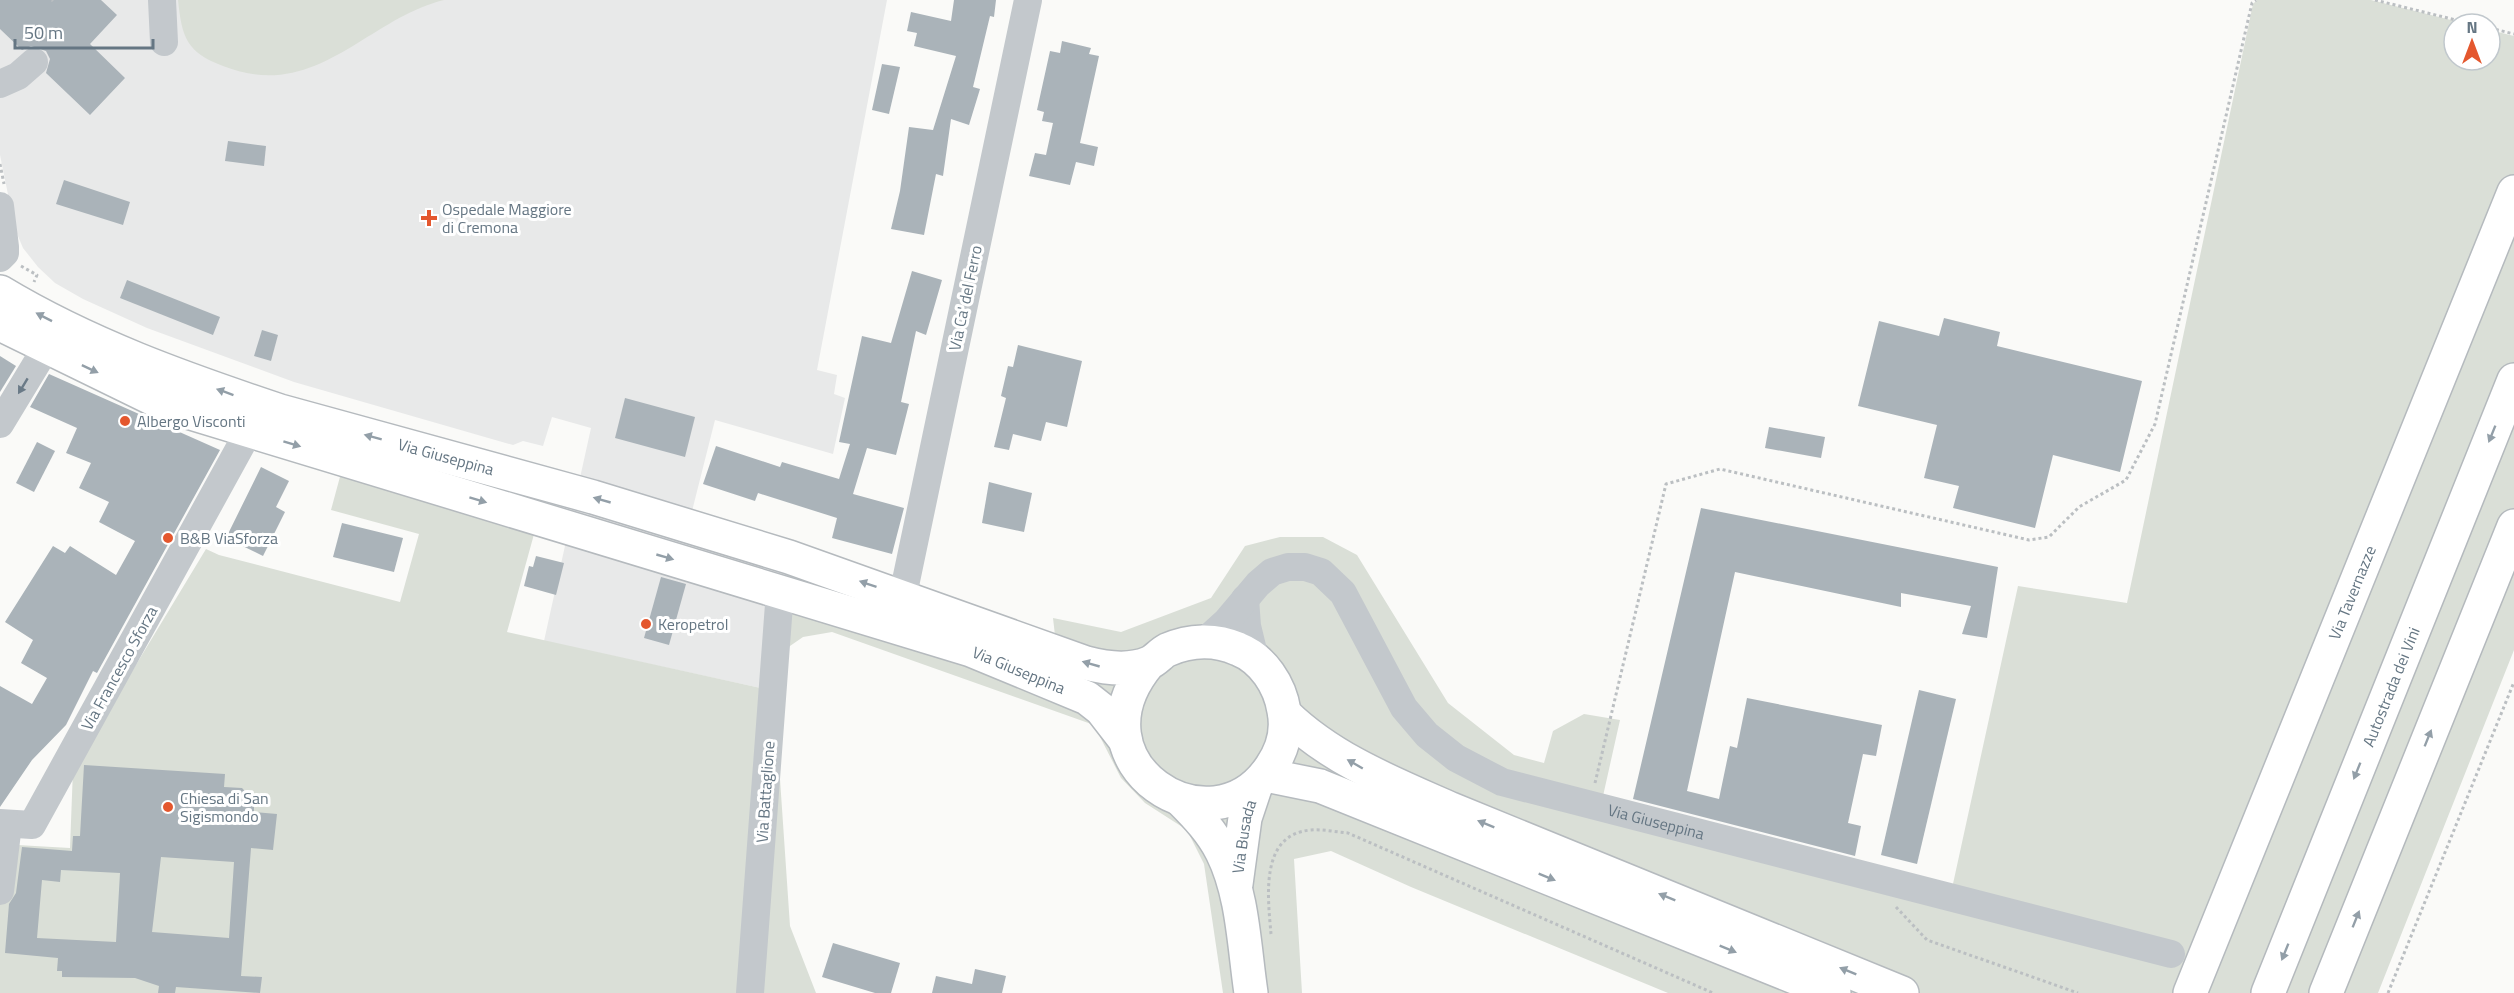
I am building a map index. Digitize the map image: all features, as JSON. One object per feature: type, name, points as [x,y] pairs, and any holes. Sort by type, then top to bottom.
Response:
[{"type":"main road","name":"Via Tavernazze","points":[[2190,993],[2514,192]]},
{"type":"main road","name":"Via Giuseppina","points":[[0,292],[79,335],[135,360],[240,398],[593,497],[789,557],[981,654],[1087,698],[1101,709],[1125,740]]},
{"type":"main road","name":"Via Giuseppina","points":[[0,324],[168,406],[780,591],[899,611],[1094,665],[1121,667],[1149,663]]},
{"type":"main road","name":"Autostrada dei Vini","points":[[2268,993],[2514,380]]},
{"type":"main road","points":[[2326,993],[2514,526]]},
{"type":"main road","points":[[780,591],[789,557]]},
{"type":"main road","points":[[1205,641],[1240,649],[1255,659],[1275,683],[1285,714],[1284,736],[1278,757],[1261,780],[1239,795],[1221,802],[1201,803],[1182,800],[1162,791],[1145,778],[1132,760],[1125,740],[1123,719],[1126,698],[1135,679],[1149,663],[1175,647],[1205,641]]},
{"type":"main road","points":[[1285,714],[1309,737],[1380,778],[1450,809],[1902,993]]},
{"type":"main road","points":[[1261,780],[1320,786],[1834,993]]},
{"type":"main road","name":"Via Busada","points":[[1236,889],[1245,818],[1261,780]]},
{"type":"main road","name":"Via Busada","points":[[1182,800],[1204,824],[1222,851],[1236,889],[1251,993]]},
{"type":"street","points":[[162,0],[164,42]]},
{"type":"street","name":"Via Ca' del Ferro","points":[[899,611],[1028,0]]},
{"type":"street","points":[[0,84],[18,76],[34,62]]},
{"type":"street","points":[[0,206],[5,247],[5,253],[0,258]]},
{"type":"street","points":[[0,424],[46,348]]},
{"type":"street","name":"Via Francesco Sforza","points":[[0,891],[4,824],[32,825],[249,430]]},
{"type":"street","name":"Via Giuseppina","points":[[1205,641],[1272,572],[1288,567],[1305,567],[1321,572],[1343,593],[1404,708],[1427,735],[1456,758],[1502,782],[2171,954]]},
{"type":"street","name":"Via Battaglione","points":[[750,993],[780,591]]},
{"type":"street","points":[[1245,599],[1247,626],[1255,659]]},
{"type":"path","points":[[1590,804],[1666,484],[1720,469],[2030,540],[2049,537],[2079,507],[2126,480],[2155,424],[2252,3],[2256,0]]},
{"type":"path","points":[[2375,0],[2442,17]]},
{"type":"path","points":[[2388,993],[2514,682]]},
{"type":"path","points":[[1271,935],[1267,888],[1277,848],[1288,837],[1310,830],[1348,833],[1713,993]]},
{"type":"path","points":[[1867,876],[1927,940],[2078,993]]},
{"type":"shaded area","name":"Ospedale Maggiore di Cremona","points":[[0,0],[887,0],[817,370],[837,375],[834,394],[845,398],[833,454],[715,420],[689,523],[788,557],[774,691],[544,641],[591,428],[552,417],[543,446],[523,441],[513,445],[294,382],[147,328],[83,299],[55,283],[23,248],[15,229],[0,155]]},
{"type":"shaded area","points":[[178,0],[444,0],[416,10],[339,54],[313,66],[286,74],[256,75],[211,61],[194,49],[184,33]]},
{"type":"shaded area","points":[[2257,0],[2371,0],[2442,18],[2442,72],[2502,72],[2502,33],[2514,36],[2514,650],[2378,993],[1668,993],[1411,887],[1331,851],[1294,859],[1302,993],[1223,993],[1204,864],[1187,830],[1145,803],[1121,778],[1094,725],[832,632],[803,637],[777,655],[788,557],[1057,653],[1053,618],[1121,632],[1211,598],[1245,546],[1280,537],[1323,537],[1357,555],[1448,703],[1514,755],[1544,763],[1553,731],[1584,714],[1620,720],[1601,805],[1951,893],[2018,586],[2127,603],[2253,4]]},
{"type":"shaded area","points":[[341,473],[536,527],[507,632],[774,691],[790,926],[816,993],[0,993],[0,844],[70,848],[73,769],[206,549],[219,555],[400,602],[419,534],[331,510]]},
{"type":"building","points":[[0,0],[101,0],[117,15],[90,44],[125,78],[90,115],[46,73],[50,59],[46,51],[31,46],[22,50],[0,29]]},
{"type":"building","points":[[954,0],[996,0],[994,17],[990,16],[973,87],[980,89],[969,125],[951,119],[943,176],[936,174],[924,235],[891,229],[900,191],[909,127],[933,130],[956,56],[914,46],[917,33],[907,31],[911,12],[951,21]]},
{"type":"building","points":[[1062,41],[1091,48],[1089,54],[1099,56],[1080,143],[1098,147],[1094,166],[1076,162],[1070,185],[1029,176],[1035,153],[1046,155],[1053,123],[1042,121],[1044,112],[1037,110],[1050,51],[1060,53]]},
{"type":"building","points":[[882,64],[900,67],[889,114],[872,110]]},
{"type":"building","points":[[228,141],[266,146],[264,166],[225,161]]},
{"type":"building","points":[[64,180],[130,202],[123,225],[56,204]]},
{"type":"building","points":[[912,271],[942,280],[926,335],[916,331],[901,402],[909,404],[896,455],[867,448],[853,494],[904,508],[892,554],[832,538],[837,518],[758,493],[755,501],[703,484],[716,446],[780,467],[782,462],[839,479],[850,444],[839,442],[862,336],[891,343]]},
{"type":"building","points":[[127,280],[220,317],[213,335],[120,298]]},
{"type":"building","points":[[1944,318],[2000,332],[1997,346],[2142,381],[2120,472],[2053,455],[2035,528],[1953,508],[1959,486],[1924,478],[1937,425],[1858,406],[1879,321],[1939,336]]},
{"type":"building","points":[[262,330],[278,335],[271,361],[254,356]]},
{"type":"building","points":[[1018,345],[1082,361],[1067,427],[1046,422],[1041,441],[1013,434],[1009,450],[994,447],[1006,398],[1001,396],[1008,366],[1013,367]]},
{"type":"building","points":[[0,356],[16,366],[0,392]]},
{"type":"building","points":[[49,374],[220,450],[97,673],[93,671],[66,725],[32,760],[0,807],[0,686],[32,704],[47,678],[21,663],[33,640],[5,622],[53,546],[65,553],[70,546],[116,575],[135,541],[99,522],[109,502],[79,488],[91,463],[66,453],[77,428],[30,407]]},
{"type":"building","points":[[625,398],[695,417],[685,457],[615,438]]},
{"type":"building","points":[[1769,427],[1825,437],[1821,458],[1765,448]]},
{"type":"building","points":[[37,442],[55,451],[34,492],[16,483]]},
{"type":"building","points":[[261,467],[289,481],[276,507],[285,512],[263,556],[226,538]]},
{"type":"building","points":[[989,482],[1032,493],[1024,532],[982,523]]},
{"type":"building","points":[[1701,508],[1998,567],[1987,638],[1962,634],[1971,606],[1901,593],[1901,607],[1735,572],[1687,791],[1719,799],[1730,746],[1737,748],[1747,698],[1882,725],[1876,756],[1863,754],[1848,823],[1861,826],[1855,856],[1633,799]]},
{"type":"building","points":[[342,523],[403,538],[394,572],[333,557]]},
{"type":"building","points":[[536,556],[564,563],[556,595],[524,586],[529,566],[533,567]]},
{"type":"building","points":[[661,577],[686,584],[669,645],[644,638]]},
{"type":"building","points":[[1919,690],[1956,699],[1917,864],[1881,855]]},
{"type":"building","points":[[84,765],[225,774],[224,787],[242,788],[254,801],[254,812],[277,814],[273,850],[251,848],[241,976],[262,977],[260,993],[176,987],[175,993],[158,993],[159,986],[135,978],[62,977],[62,971],[57,971],[58,958],[5,953],[9,904],[16,893],[22,847],[72,851],[73,836],[80,836]],"holes":[[[161,857],[234,862],[229,938],[152,932]],[[61,870],[120,873],[116,942],[37,938],[42,880],[60,882]]]},
{"type":"building","points":[[833,943],[900,963],[891,993],[875,993],[822,977]]},
{"type":"building","points":[[975,969],[1006,976],[1002,993],[932,993],[936,976],[972,984]]},
{"type":"place","name":"Ospedale Maggiore di Cremona","points":[[429,218]]},
{"type":"place","name":"Albergo Visconti","points":[[125,421]]},
{"type":"place","name":"B&B ViaSforza","points":[[168,538]]},
{"type":"place","name":"Keropetrol","points":[[646,624]]},
{"type":"place","name":"Chiesa di San Sigismondo","points":[[168,807]]}]
